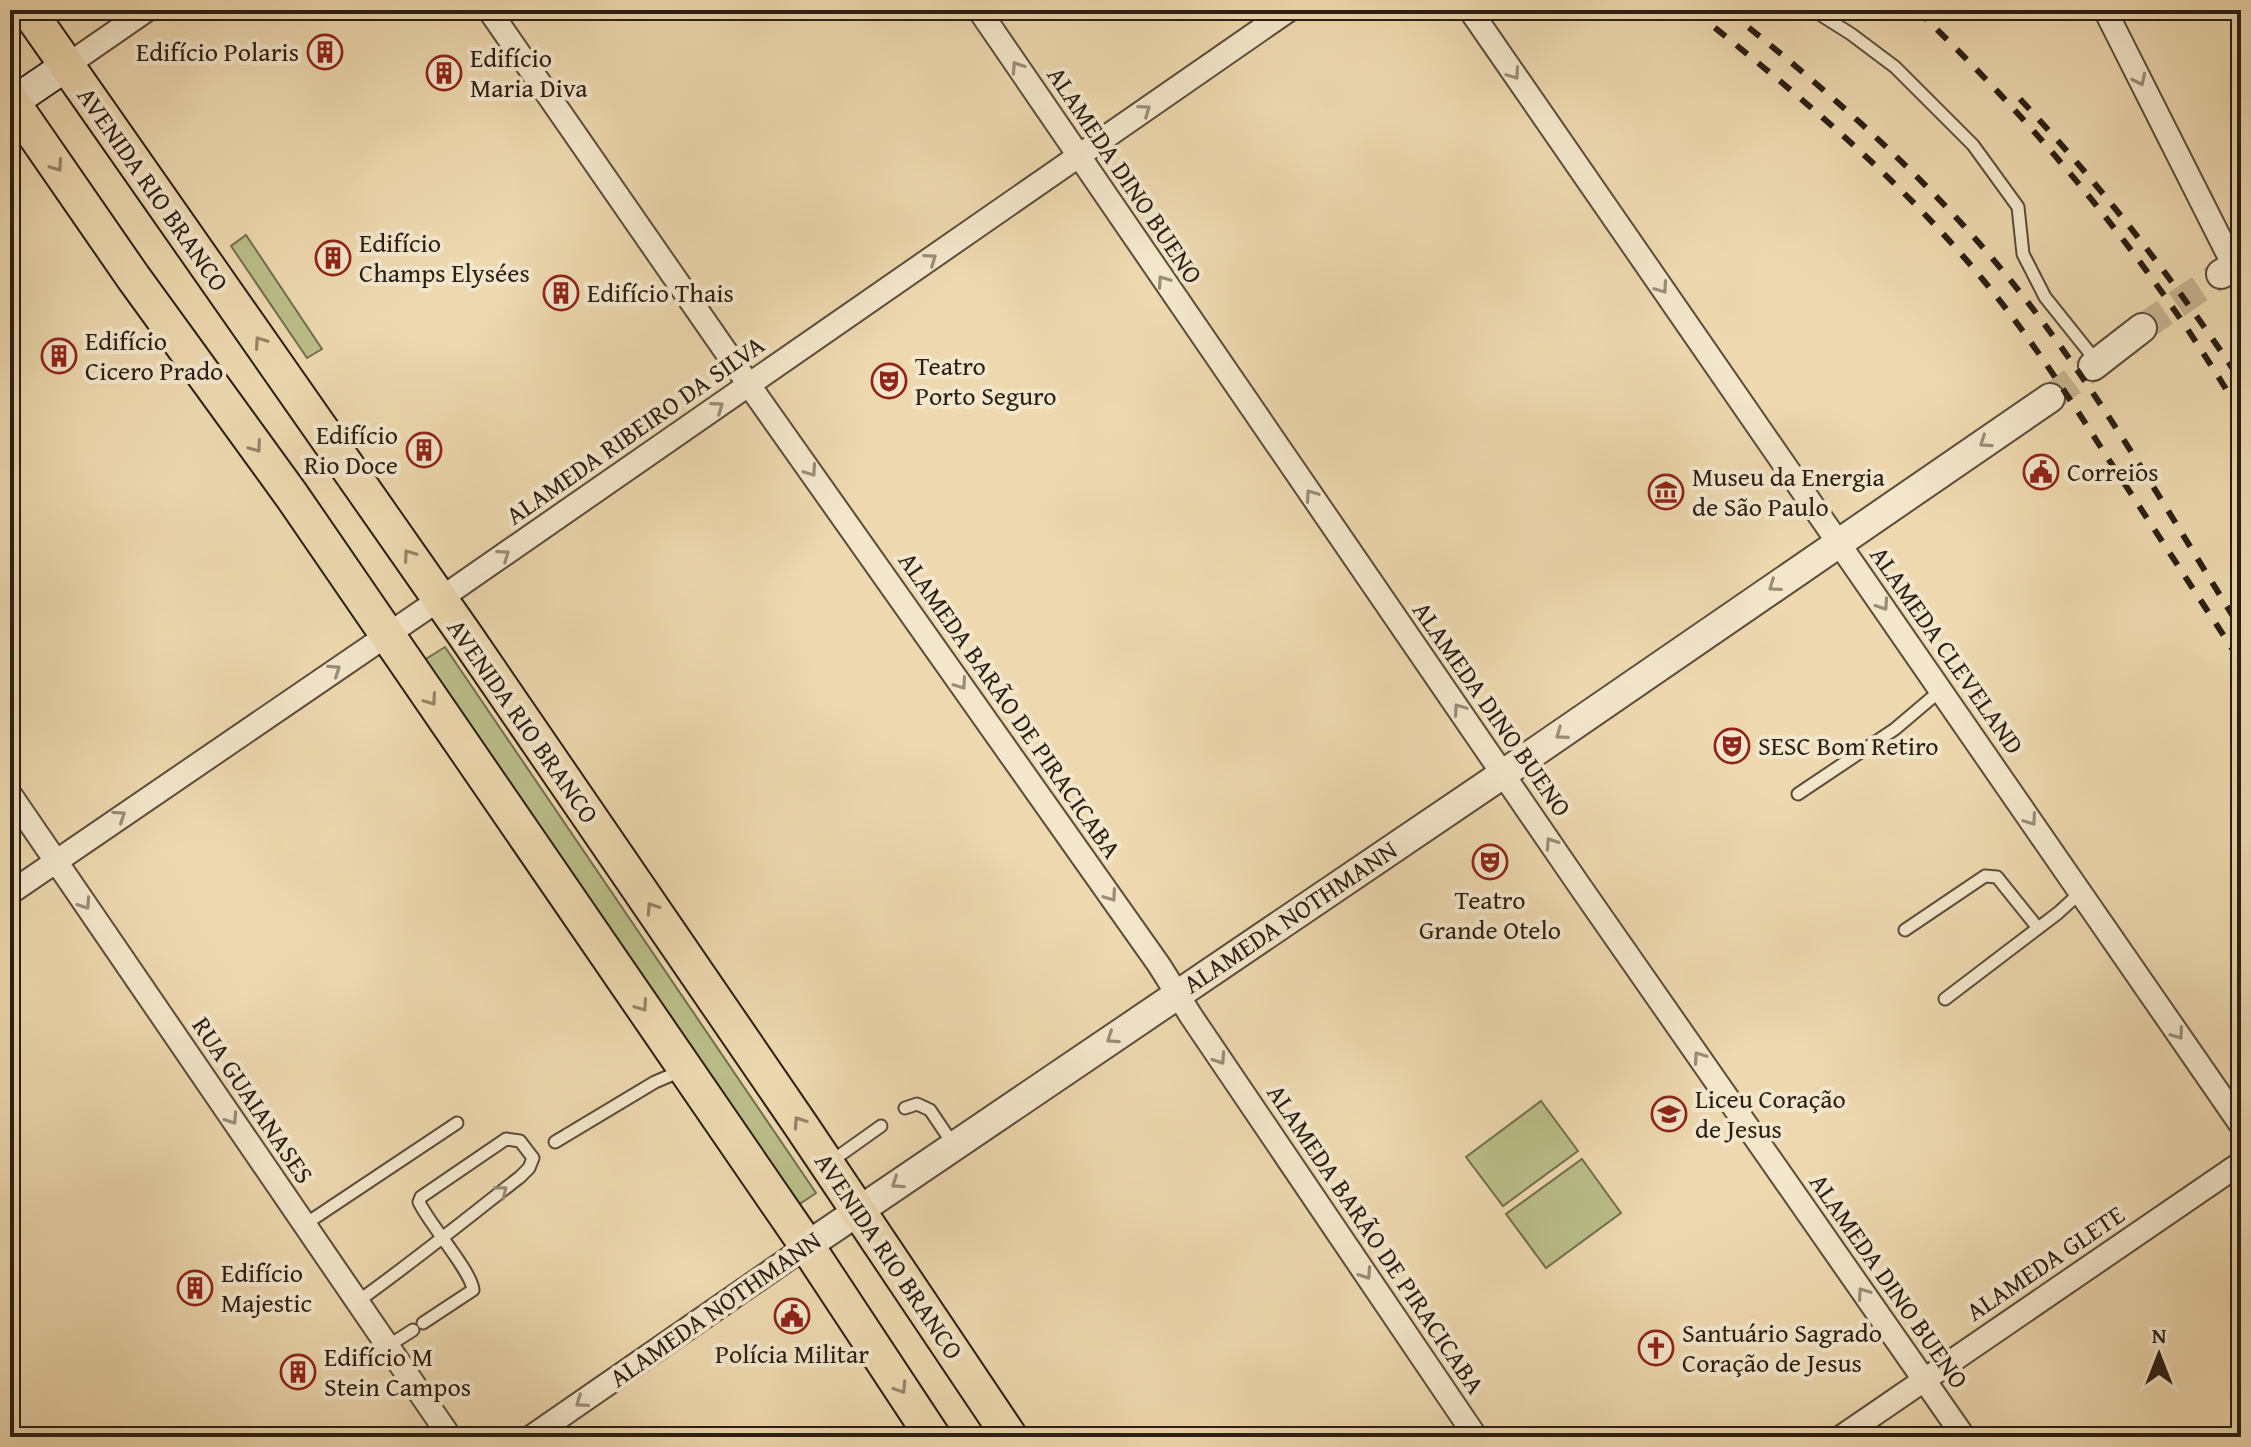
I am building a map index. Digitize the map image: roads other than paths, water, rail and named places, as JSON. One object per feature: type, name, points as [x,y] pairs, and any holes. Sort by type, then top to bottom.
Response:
[{"type":"main road","name":"AVENIDA RIO BRANCO","points":[[34,18],[440,599],[1010,1437]]},
{"type":"main road","points":[[66,66],[11,102],[292,496],[807,1246],[933,1437]]},
{"type":"street","points":[[66,66],[147,10]]},
{"type":"street","name":"ALAMEDA BARÃO DE PIRACICABA","points":[[489,10],[749,385],[1159,965],[1476,1437]]},
{"type":"street","name":"ALAMEDA DINO BUENO","points":[[979,10],[1503,774],[1964,1437]]},
{"type":"street","name":"ALAMEDA RIBEIRO DA SILVA","points":[[10,893],[1289,10]]},
{"type":"street","name":"ALAMEDA CLEVELAND","points":[[1470,10],[2241,1125]]},
{"type":"street","points":[[2105,10],[2232,267]]},
{"type":"street","points":[[2095,364],[2142,328]]},
{"type":"street","name":"ALAMEDA NOTHMANN","points":[[531,1437],[858,1210],[1503,774],[2050,398]]},
{"type":"street","name":"RUA GUAIANASES","points":[[10,794],[450,1437]]},
{"type":"street","name":"ALAMEDA GLETE","points":[[1841,1437],[2241,1163]]},
{"type":"lane","points":[[1813,10],[1895,67],[1973,145],[2018,207],[2023,254],[2045,297],[2095,364]]},
{"type":"lane","points":[[1798,794],[1895,729],[1941,690]]},
{"type":"lane","points":[[1905,930],[1985,876],[1997,877],[2038,928]]},
{"type":"lane","points":[[1945,999],[2081,892]]},
{"type":"lane","points":[[555,1142],[655,1082],[685,1069]]},
{"type":"lane","points":[[905,1108],[917,1104],[930,1110],[954,1145]]},
{"type":"lane","points":[[304,1225],[457,1123]]},
{"type":"lane","points":[[827,1165],[881,1126]]},
{"type":"lane","points":[[357,1302],[441,1238],[529,1168],[533,1158],[520,1141],[506,1139],[421,1197],[419,1202],[425,1216],[441,1238],[472,1283],[473,1290],[388,1346]]},
{"type":"tunnel","points":[[2142,328],[2221,274]]},
{"type":"tunnel","points":[[2050,398],[2093,366]]},
{"type":"railway","points":[[1693,10],[1846,138],[1918,207],[1984,281],[2050,369],[2241,662]]},
{"type":"railway","points":[[1727,10],[1866,128],[1931,191],[1992,258],[2092,392],[2241,629]]},
{"type":"railway","points":[[1917,10],[2008,103],[2093,201],[2171,305],[2241,414]]},
{"type":"railway","points":[[2020,99],[2080,166],[2136,236],[2241,381]]},
{"type":"place","name":"Edifício Polaris","points":[[325,52]]},
{"type":"place","name":"Edifício Maria Diva","points":[[444,73]]},
{"type":"place","name":"Edifício Champs Elysées","points":[[333,258]]},
{"type":"place","name":"Edifício Thais","points":[[561,293]]},
{"type":"place","name":"Edifício Cicero Prado","points":[[59,356]]},
{"type":"place","name":"Teatro Porto Seguro","points":[[889,381]]},
{"type":"place","name":"Edifício Rio Doce","points":[[424,450]]},
{"type":"place","name":"Correios","points":[[2041,472]]},
{"type":"place","name":"Museu da Energia de São Paulo","points":[[1666,492]]},
{"type":"place","name":"SESC Bom Retiro","points":[[1732,746]]},
{"type":"place","name":"Teatro Grande Otelo","points":[[1490,862]]},
{"type":"place","name":"Liceu Coração de Jesus","points":[[1669,1114]]},
{"type":"place","name":"Edifício Majestic","points":[[195,1288]]},
{"type":"place","name":"Polícia Militar","points":[[792,1316]]},
{"type":"place","name":"Santuário Sagrado Coração de Jesus","points":[[1656,1348]]},
{"type":"place","name":"Edifício M Stein Campos","points":[[298,1372]]}]
